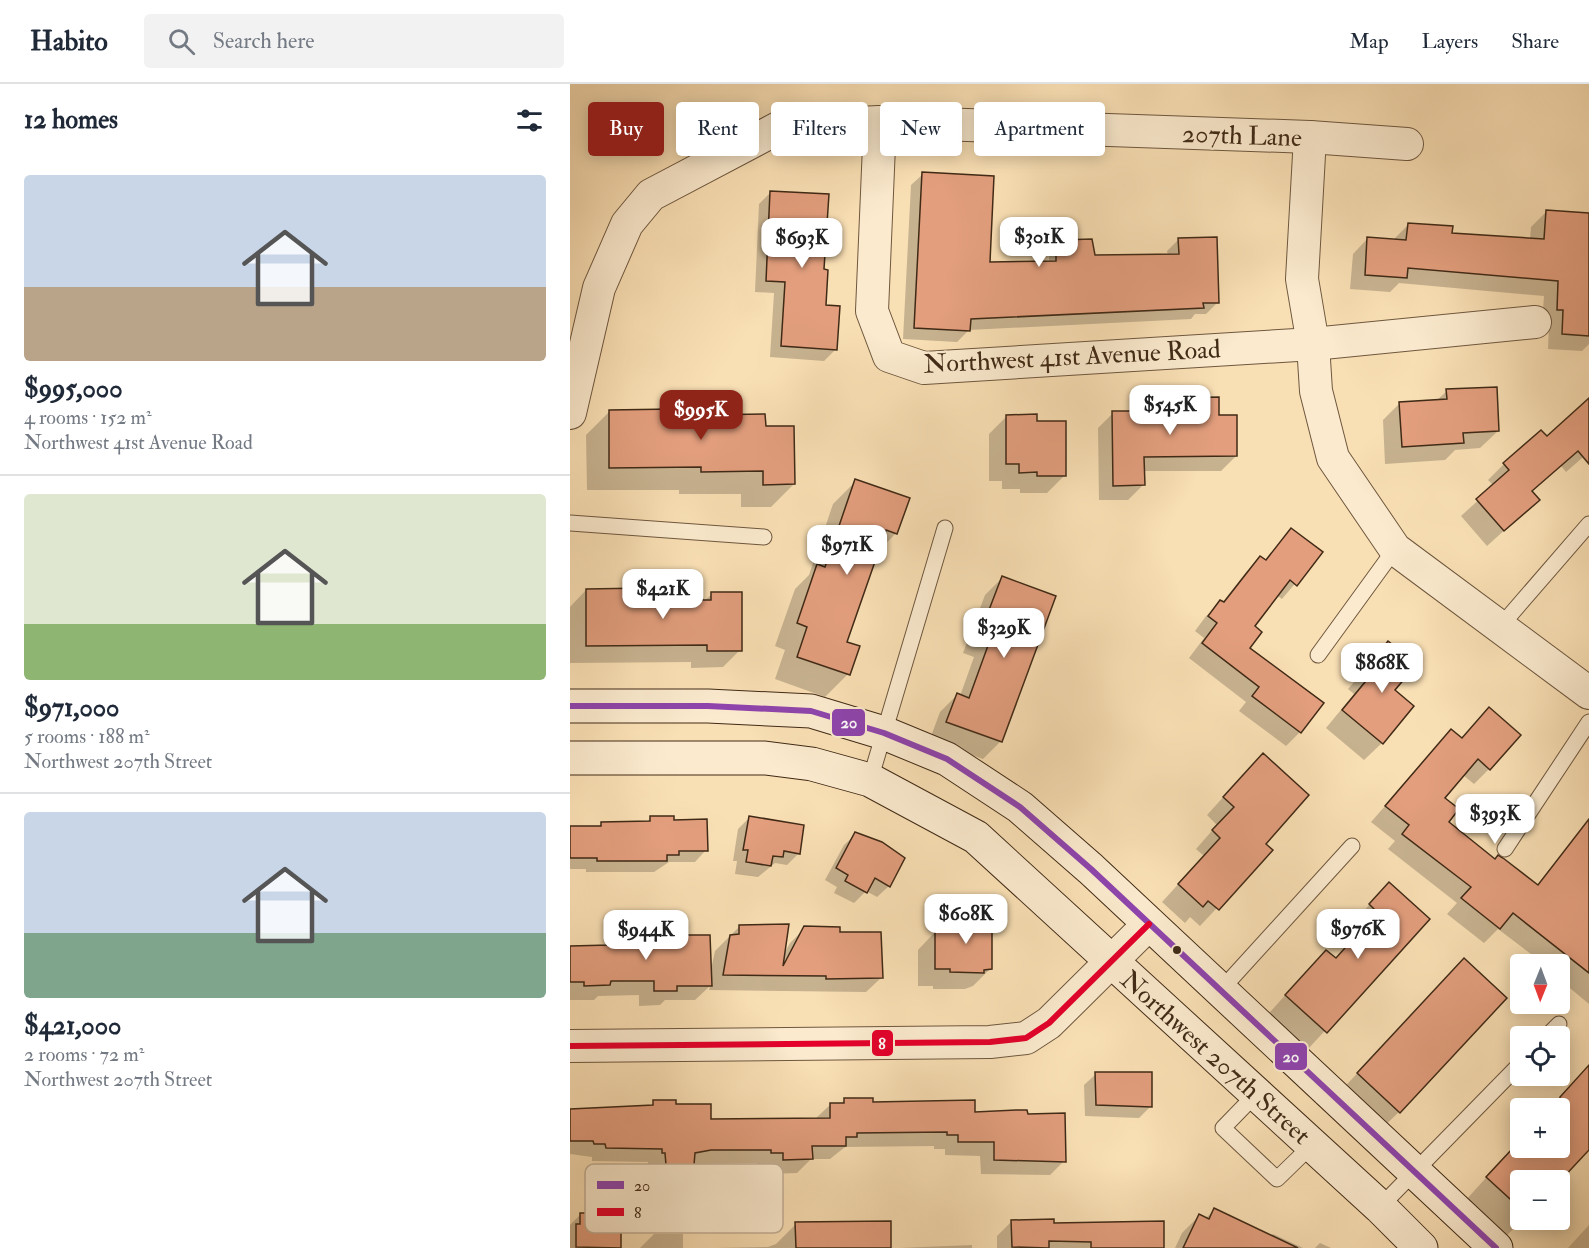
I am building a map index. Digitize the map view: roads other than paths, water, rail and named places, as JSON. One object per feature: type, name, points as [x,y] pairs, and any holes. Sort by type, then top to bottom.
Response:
[{"type":"street","name":"207th Lane","points":[[570,412],[599,288],[627,224],[651,195],[782,126],[880,122]]},
{"type":"street","name":"Northwest 41st Avenue Road","points":[[880,122],[872,311],[889,356],[924,368],[1313,344],[1535,322]]},
{"type":"street","name":"207th Lane","points":[[962,125],[1310,137],[1407,144]]},
{"type":"street","points":[[1310,137],[1302,279],[1313,344],[1316,391],[1333,458],[1395,549],[1589,693]]},
{"type":"street","name":"Northwest 207th Street","points":[[570,706],[708,706],[811,711],[884,733],[947,759],[1020,807],[1149,924],[1496,1248]]},
{"type":"street","name":"Northwest 207th Street","points":[[570,758],[765,758],[812,765],[870,780],[976,837],[1380,1207],[1421,1248]]},
{"type":"street","points":[[570,1046],[990,1042],[1026,1038],[1048,1023],[1149,924]]},
{"type":"lane","points":[[570,523],[764,537]]},
{"type":"lane","points":[[1499,628],[1589,524]]},
{"type":"lane","points":[[870,780],[945,528]]},
{"type":"lane","points":[[1318,655],[1395,549]]},
{"type":"lane","points":[[1505,849],[1589,722]]},
{"type":"lane","points":[[1220,991],[1352,846]]},
{"type":"lane","points":[[1380,1207],[1510,1074]]},
{"type":"lane","points":[[1256,1094],[1223,1128],[1277,1179],[1312,1145]]}]
